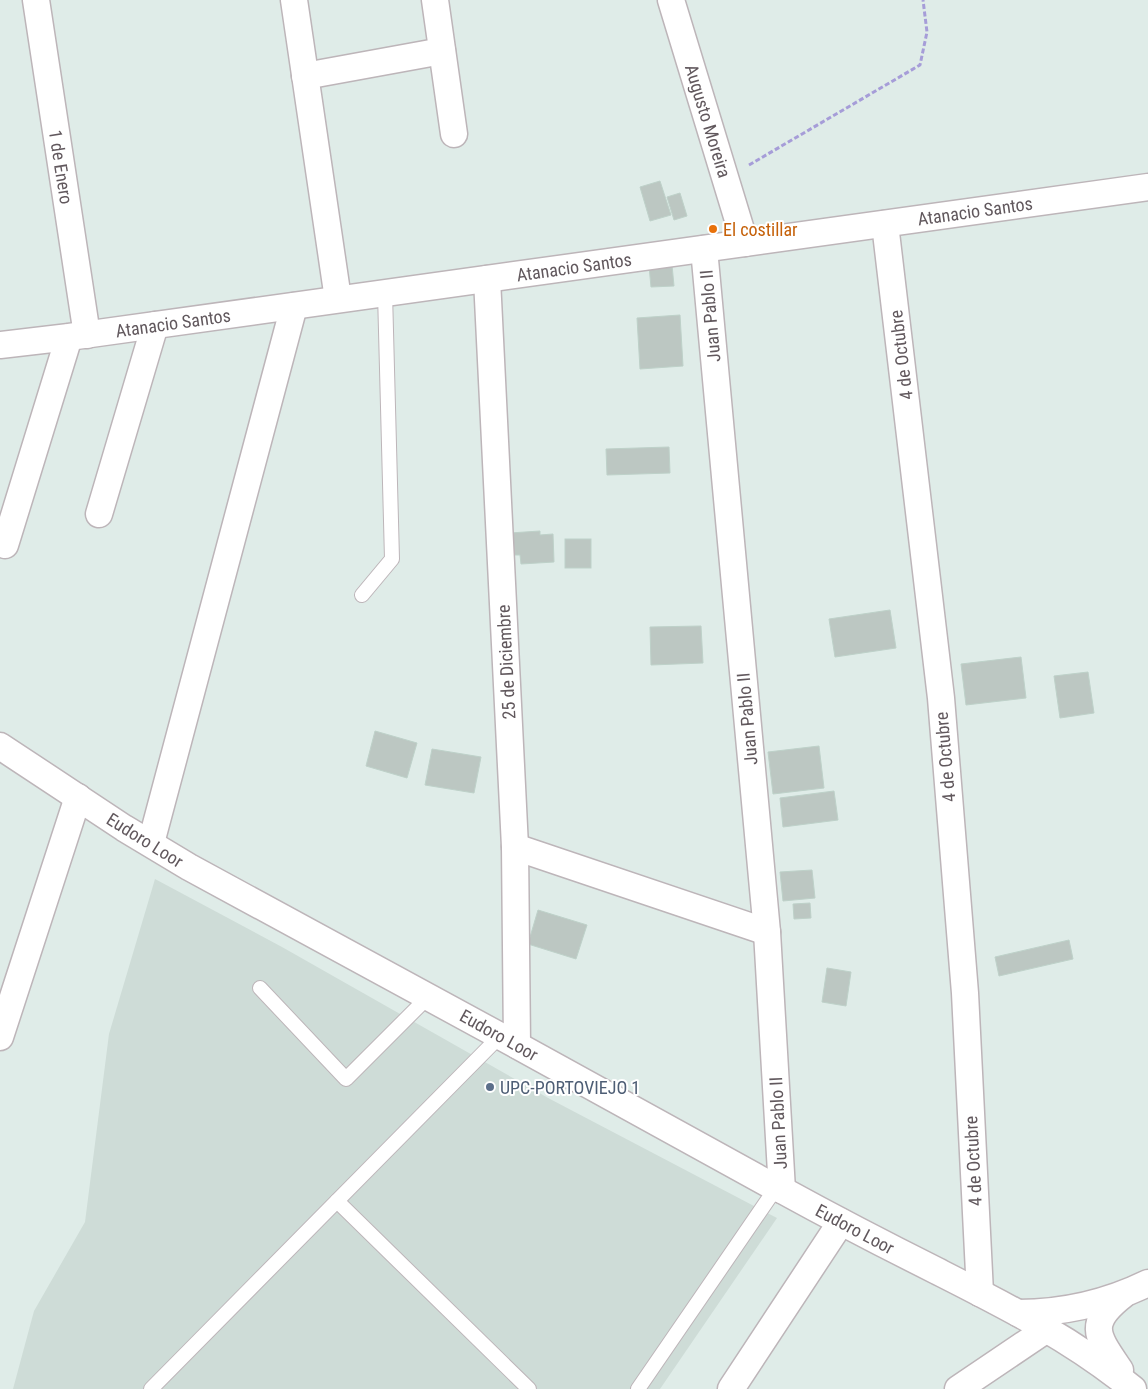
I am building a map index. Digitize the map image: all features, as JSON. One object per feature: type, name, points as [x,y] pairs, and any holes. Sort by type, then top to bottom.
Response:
[{"type":"street","name":"1 de Enero","points":[[36,0],[78,336]]},
{"type":"street","points":[[294,0],[338,299]]},
{"type":"street","points":[[435,0],[454,134]]},
{"type":"street","name":"Augusto Moreira","points":[[671,0],[745,243]]},
{"type":"street","points":[[305,76],[442,51]]},
{"type":"street","name":"Atanacio Santos","points":[[0,345],[78,336],[1148,187]]},
{"type":"street","name":"4 de Octubre","points":[[885,224],[941,698],[965,993],[980,1292]]},
{"type":"street","name":"Juan Pablo II","points":[[704,249],[767,932],[779,1189]]},
{"type":"street","name":"25 de Diciembre","points":[[487,279],[515,847],[509,1040]]},
{"type":"street","points":[[151,843],[294,306]]},
{"type":"street","points":[[99,514],[155,325]]},
{"type":"street","points":[[5,545],[78,336]]},
{"type":"street","name":"Eudoro Loor","points":[[0,746],[124,828],[189,867],[840,1222],[1017,1312],[1096,1360],[1133,1389]]},
{"type":"street","points":[[0,1036],[78,797]]},
{"type":"street","points":[[515,847],[767,932]]},
{"type":"street","points":[[731,1389],[840,1222]]},
{"type":"street","points":[[1017,1312],[1039,1313],[1099,1303],[1124,1295],[1148,1283]]},
{"type":"street","points":[[1124,1295],[1103,1314],[1098,1327],[1101,1340],[1133,1389]]},
{"type":"street","points":[[958,1389],[1047,1329]]},
{"type":"lane","points":[[362,595],[392,558],[385,293]]},
{"type":"lane","points":[[260,988],[346,1079],[428,996]]},
{"type":"lane","points":[[151,1389],[337,1201],[509,1040]]},
{"type":"lane","points":[[638,1389],[779,1189]]},
{"type":"lane","points":[[337,1201],[529,1389]]},
{"type":"path","points":[[730,191],[747,166],[920,64],[927,32],[922,0]]},
{"type":"shaded area","points":[[155,879],[282,947],[550,1099],[777,1218],[660,1389],[13,1389],[34,1311],[85,1222],[109,1034]]},
{"type":"building","points":[[660,181],[671,215],[650,221],[640,187]]},
{"type":"building","points":[[680,193],[687,216],[674,220],[667,197]]},
{"type":"building","points":[[672,265],[674,286],[651,287],[649,266]]},
{"type":"building","points":[[680,315],[683,366],[640,369],[637,318]]},
{"type":"building","points":[[669,447],[670,473],[607,475],[606,449]]},
{"type":"building","points":[[540,531],[540,535],[553,534],[554,562],[521,564],[520,555],[511,555],[510,533]]},
{"type":"building","points":[[565,539],[591,539],[591,568],[565,568]]},
{"type":"building","points":[[890,610],[896,648],[835,657],[829,619]]},
{"type":"building","points":[[701,626],[703,663],[651,665],[650,627]]},
{"type":"building","points":[[1021,657],[1026,698],[966,705],[961,664]]},
{"type":"building","points":[[1088,672],[1094,713],[1060,718],[1054,676]]},
{"type":"building","points":[[375,731],[417,743],[407,778],[366,766]]},
{"type":"building","points":[[819,746],[824,788],[773,794],[768,752]]},
{"type":"building","points":[[432,749],[481,757],[474,793],[425,785]]},
{"type":"building","points":[[834,791],[838,820],[783,827],[780,798]]},
{"type":"building","points":[[812,870],[815,898],[783,901],[780,872]]},
{"type":"building","points":[[810,903],[811,918],[794,919],[793,904]]},
{"type":"building","points":[[538,910],[587,925],[576,959],[528,944]]},
{"type":"building","points":[[1069,940],[1073,959],[999,976],[995,957]]},
{"type":"building","points":[[827,968],[851,972],[846,1006],[822,1002]]},
{"type":"place","name":"El costillar","points":[[713,229]]},
{"type":"place","name":"UPC-PORTOVIEJO 1","points":[[490,1087]]}]
